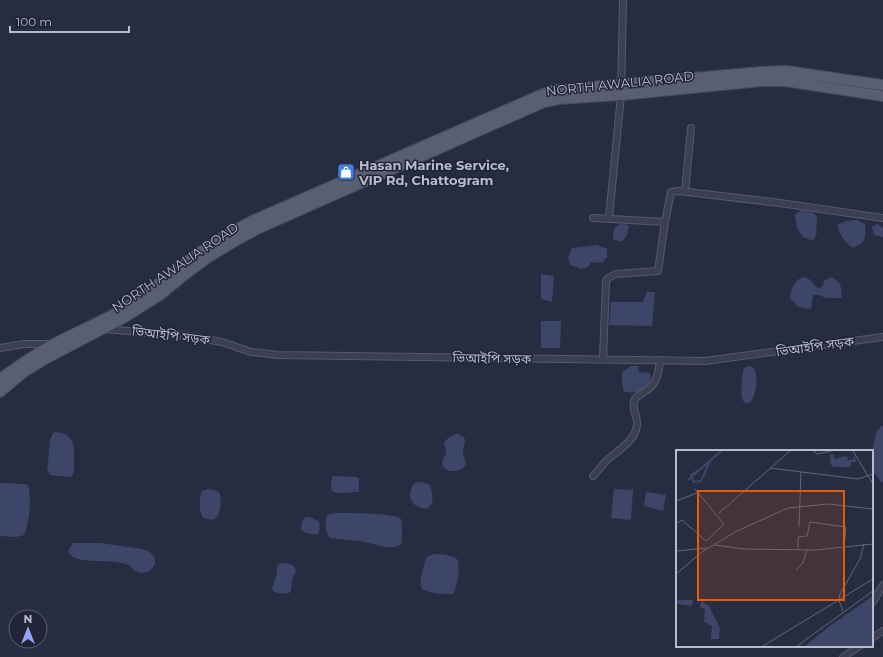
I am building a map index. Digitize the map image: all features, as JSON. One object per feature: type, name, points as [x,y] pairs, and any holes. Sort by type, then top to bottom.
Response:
[{"type":"main road","name":"NORTH AWALIA ROAD","points":[[0,392],[24,372],[44,359],[125,317],[160,295],[183,276],[235,241],[264,226],[544,102],[621,90],[761,72],[786,71],[883,85]]},
{"type":"main road","name":"NORTH AWALIA ROAD","points":[[0,379],[30,358],[54,344],[128,306],[155,287],[183,264],[228,233],[252,221],[543,94],[556,90],[621,90],[762,81],[785,81],[883,96]]},
{"type":"street","points":[[609,218],[621,90],[623,0]]},
{"type":"street","points":[[685,192],[691,128]]},
{"type":"street","points":[[603,359],[606,281],[608,278],[616,274],[658,271],[671,192],[679,191],[780,203],[883,218]]},
{"type":"street","points":[[593,218],[665,222]]},
{"type":"street","name":"ভিআইপি সড়ক","points":[[103,329],[188,336],[222,342],[251,352],[278,355],[705,361],[883,337]]},
{"type":"street","points":[[0,348],[24,344],[54,344]]},
{"type":"street","points":[[593,476],[633,436],[638,421],[634,408],[634,400],[652,388],[658,373],[660,360]]},
{"type":"street","points":[[873,601],[883,585]]},
{"type":"street","points":[[873,637],[883,631]]},
{"type":"street","points":[[843,657],[854,648]]},
{"type":"street","points":[[854,648],[854,657]]},
{"type":"water","points":[[801,210],[814,213],[817,218],[817,232],[814,241],[803,237],[797,228],[795,215]]},
{"type":"water","points":[[857,220],[865,224],[865,236],[861,244],[853,248],[843,238],[837,225],[846,221]]},
{"type":"water","points":[[621,224],[629,225],[627,235],[622,242],[613,239],[614,230]]},
{"type":"water","points":[[877,224],[883,228],[883,237],[874,235],[872,227]]},
{"type":"water","points":[[597,245],[607,249],[607,257],[602,263],[591,262],[588,267],[581,269],[570,265],[568,258],[572,248]]},
{"type":"water","points":[[541,274],[554,276],[552,302],[541,299]]},
{"type":"water","points":[[803,277],[809,279],[816,287],[820,288],[823,286],[824,281],[831,277],[835,279],[840,285],[842,298],[825,298],[820,295],[813,295],[811,309],[798,307],[790,298],[792,288],[795,283]]},
{"type":"water","points":[[647,292],[655,292],[652,326],[609,325],[611,302],[643,302]]},
{"type":"water","points":[[541,321],[561,321],[560,348],[541,348]]},
{"type":"water","points":[[631,366],[639,366],[638,370],[640,372],[650,373],[649,383],[643,390],[624,392],[622,372]]},
{"type":"water","points":[[748,366],[752,367],[756,372],[756,382],[753,397],[749,403],[745,403],[742,398],[741,390],[744,368]]},
{"type":"water","points":[[881,426],[883,426],[883,482],[881,482],[873,471],[873,450],[876,433]]},
{"type":"water","points":[[55,432],[66,435],[72,442],[74,451],[74,468],[71,477],[50,475],[47,469],[50,440]]},
{"type":"water","points":[[457,434],[461,435],[465,439],[463,456],[466,461],[466,465],[462,469],[454,471],[443,467],[442,462],[446,453],[444,444],[446,440]]},
{"type":"water","points":[[334,476],[357,477],[359,479],[359,492],[336,493],[332,491],[332,478]]},
{"type":"water","points":[[422,482],[429,484],[432,490],[432,501],[430,507],[427,509],[415,505],[410,497],[412,486],[416,483]]},
{"type":"water","points":[[0,483],[28,485],[30,496],[29,510],[24,535],[16,537],[0,536]]},
{"type":"water","points":[[211,489],[219,492],[221,502],[218,516],[211,520],[203,517],[200,511],[200,505],[201,492]]},
{"type":"water","points":[[614,489],[633,490],[631,520],[611,518]]},
{"type":"water","points":[[646,492],[666,495],[663,511],[644,506]]},
{"type":"water","points":[[336,513],[371,514],[397,517],[402,521],[401,544],[395,547],[386,547],[360,541],[330,538],[326,527],[327,516]]},
{"type":"water","points":[[306,517],[311,517],[319,522],[320,528],[318,534],[307,533],[301,529],[302,521]]},
{"type":"water","points":[[73,543],[100,543],[142,549],[155,557],[155,564],[150,571],[141,573],[122,563],[82,560],[72,556],[68,551]]},
{"type":"water","points":[[434,554],[450,556],[457,559],[459,566],[458,576],[453,594],[432,593],[421,588],[421,576],[426,558]]},
{"type":"water","points":[[287,563],[294,566],[296,571],[292,580],[291,590],[289,593],[281,594],[273,591],[272,588],[277,573],[277,566],[279,564]]},
{"type":"place","name":"Hasan Marine Service, VIP Rd, Chattogram","points":[[346,172]]}]
